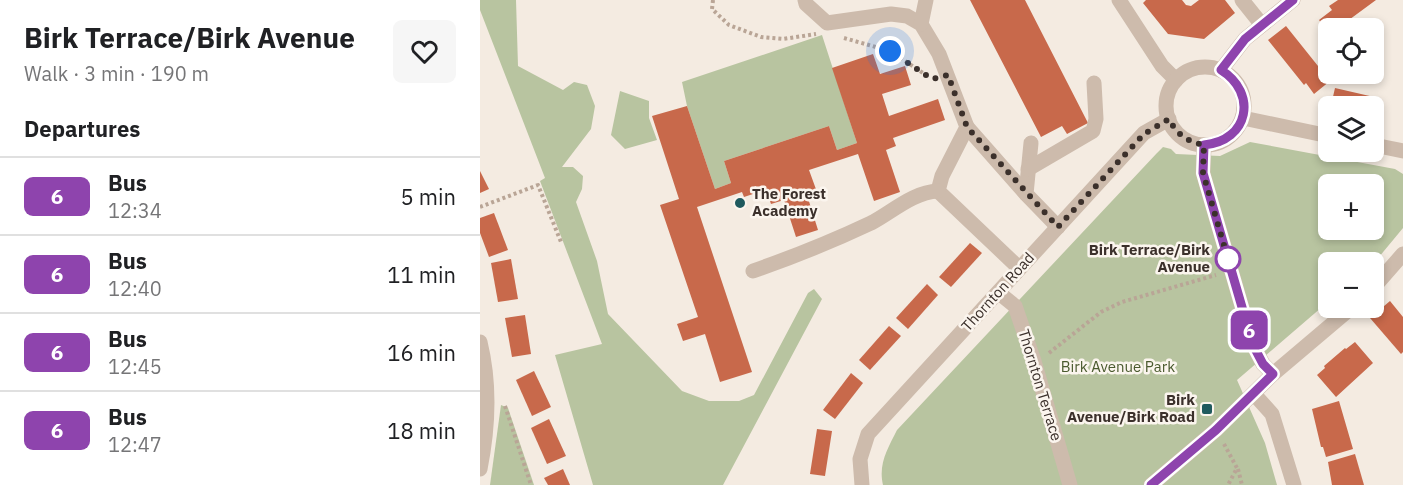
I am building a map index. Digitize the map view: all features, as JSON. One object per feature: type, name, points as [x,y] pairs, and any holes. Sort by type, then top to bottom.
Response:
[{"type":"street","points":[[805,0],[806,4],[827,23],[891,14],[907,16],[921,24],[939,54],[967,127],[1058,227]]},
{"type":"street","points":[[921,24],[926,0]]},
{"type":"street","points":[[1119,0],[1162,66],[1176,80]]},
{"type":"street","points":[[1242,0],[1263,25]]},
{"type":"street","points":[[1221,70],[1245,39],[1293,0]]},
{"type":"street","points":[[1209,67],[1231,76],[1243,95],[1245,107],[1236,130],[1226,139],[1214,144],[1204,145],[1190,142],[1181,136],[1169,119],[1167,99],[1176,80],[1186,72],[1209,67]]},
{"type":"street","points":[[1028,169],[1059,159],[1093,131],[1096,119],[1094,83]]},
{"type":"street","points":[[1242,118],[1318,134]]},
{"type":"street","name":"Thornton Road","points":[[862,485],[860,459],[868,434],[1144,134],[1169,119]]},
{"type":"street","points":[[938,190],[942,176],[967,127]]},
{"type":"street","points":[[1026,194],[1031,143]]},
{"type":"street","points":[[1204,145],[1203,173],[1253,345],[1263,364],[1273,374]]},
{"type":"street","points":[[1384,147],[1403,151]]},
{"type":"street","points":[[753,272],[799,255],[872,222],[926,191],[938,190],[1019,268]]},
{"type":"street","points":[[1384,276],[1403,254]]},
{"type":"street","name":"Thornton Terrace","points":[[999,292],[1015,306],[1034,361],[1070,485]]},
{"type":"street","points":[[1151,485],[1216,430],[1273,374],[1339,318]]},
{"type":"street","points":[[480,342],[486,391],[485,442],[480,469]]},
{"type":"street","points":[[1254,394],[1272,414],[1294,485]]},
{"type":"path","points":[[713,0],[712,9],[729,25],[761,37],[783,39],[823,33]]},
{"type":"path","points":[[834,36],[890,51],[932,79],[948,75]]},
{"type":"path","points":[[480,207],[538,185],[561,242]]},
{"type":"path","points":[[1034,361],[1058,348],[1101,312],[1122,302],[1231,270]]},
{"type":"path","points":[[486,391],[503,402],[531,485]]},
{"type":"path","points":[[1216,430],[1237,468],[1242,485]]},
{"type":"path","points":[[1228,485],[1237,468]]},
{"type":"green space","points":[[480,0],[516,0],[518,66],[563,90],[574,82],[587,85],[595,106],[591,129],[562,167],[573,167],[583,176],[582,189],[576,202],[597,261],[608,314],[682,391],[709,401],[739,401],[754,395],[808,293],[814,289],[822,299],[723,485],[593,485],[555,355],[602,344],[540,181],[545,178],[480,10]]},
{"type":"green space","points":[[822,35],[857,143],[837,150],[829,126],[724,161],[731,183],[715,189],[687,106],[682,82]]},
{"type":"green space","points":[[620,91],[649,101],[649,118],[657,140],[625,149],[611,135]]},
{"type":"green space","name":"Birk Avenue Park","points":[[1250,142],[1318,155],[1318,162],[1357,162],[1395,169],[1403,174],[1403,228],[1383,252],[1318,252],[1318,310],[1237,380],[1265,443],[1277,485],[883,485],[883,463],[897,430],[1163,147],[1171,149],[1176,154],[1220,156]]},
{"type":"green space","points":[[501,405],[508,408],[534,485],[490,485]]},
{"type":"building","points":[[970,0],[1025,0],[1088,123],[1067,134],[1062,126],[1041,137]]},
{"type":"building","points":[[1146,0],[1182,0],[1186,5],[1191,6],[1199,0],[1225,0],[1235,13],[1204,39],[1168,34],[1143,3]]},
{"type":"building","points":[[1338,0],[1376,0],[1352,18],[1322,18],[1332,10],[1329,6]]},
{"type":"building","points":[[1286,26],[1318,66],[1318,84],[1326,84],[1314,94],[1268,40]]},
{"type":"building","points":[[873,54],[880,74],[905,66],[911,85],[882,94],[889,116],[938,99],[945,120],[893,138],[896,146],[886,150],[900,192],[874,201],[858,154],[809,170],[817,192],[807,195],[818,230],[796,237],[784,200],[771,204],[766,190],[758,193],[756,186],[751,188],[753,194],[744,197],[742,192],[697,207],[752,372],[720,382],[705,334],[683,341],[677,324],[698,317],[660,205],[679,199],[652,116],[687,106],[715,189],[731,183],[724,161],[829,126],[837,150],[857,143],[832,68]]},
{"type":"building","points":[[1335,88],[1370,96],[1333,96]]},
{"type":"building","points":[[480,171],[489,189],[480,193]]},
{"type":"building","points":[[494,213],[508,250],[489,257],[480,233],[480,218]]},
{"type":"building","points":[[970,243],[982,253],[951,287],[939,277]]},
{"type":"building","points":[[511,259],[518,299],[498,302],[491,263]]},
{"type":"building","points":[[927,284],[938,295],[908,329],[896,318]]},
{"type":"building","points":[[1390,301],[1403,317],[1403,352],[1401,354],[1370,318],[1384,318],[1384,306]]},
{"type":"building","points":[[525,315],[531,354],[512,357],[505,318]]},
{"type":"building","points":[[889,326],[901,336],[870,370],[859,360]]},
{"type":"building","points":[[1355,342],[1373,363],[1336,397],[1317,375],[1325,368],[1324,366]]},
{"type":"building","points":[[534,371],[551,407],[532,416],[516,380]]},
{"type":"building","points":[[851,373],[863,383],[835,419],[823,410]]},
{"type":"building","points":[[1339,401],[1353,449],[1326,457],[1321,447],[1312,409]]},
{"type":"building","points":[[549,419],[566,456],[547,464],[531,428]]},
{"type":"building","points":[[817,429],[832,431],[825,476],[810,474]]},
{"type":"building","points":[[1355,454],[1364,485],[1332,485],[1328,462]]},
{"type":"building","points":[[563,469],[570,485],[548,485],[544,478]]},
{"type":"bus line","name":"6","points":[[1151,485],[1216,430],[1273,374],[1263,364],[1253,345],[1203,173],[1204,145],[1226,139],[1236,130],[1245,107],[1238,85],[1231,76],[1221,70],[1245,39],[1293,0]]},
{"type":"place","name":"The Forest Academy","points":[[740,203]]},
{"type":"place","name":"Birk Terrace/Birk Avenue","points":[[1228,259]]},
{"type":"place","name":"Birk Avenue/Birk Road","points":[[1207,409]]},
{"type":"route","points":[[890,51],[932,79],[948,75],[967,127],[1058,227],[1144,134],[1169,119],[1181,136],[1190,142],[1204,145],[1203,173],[1228,259]]}]
